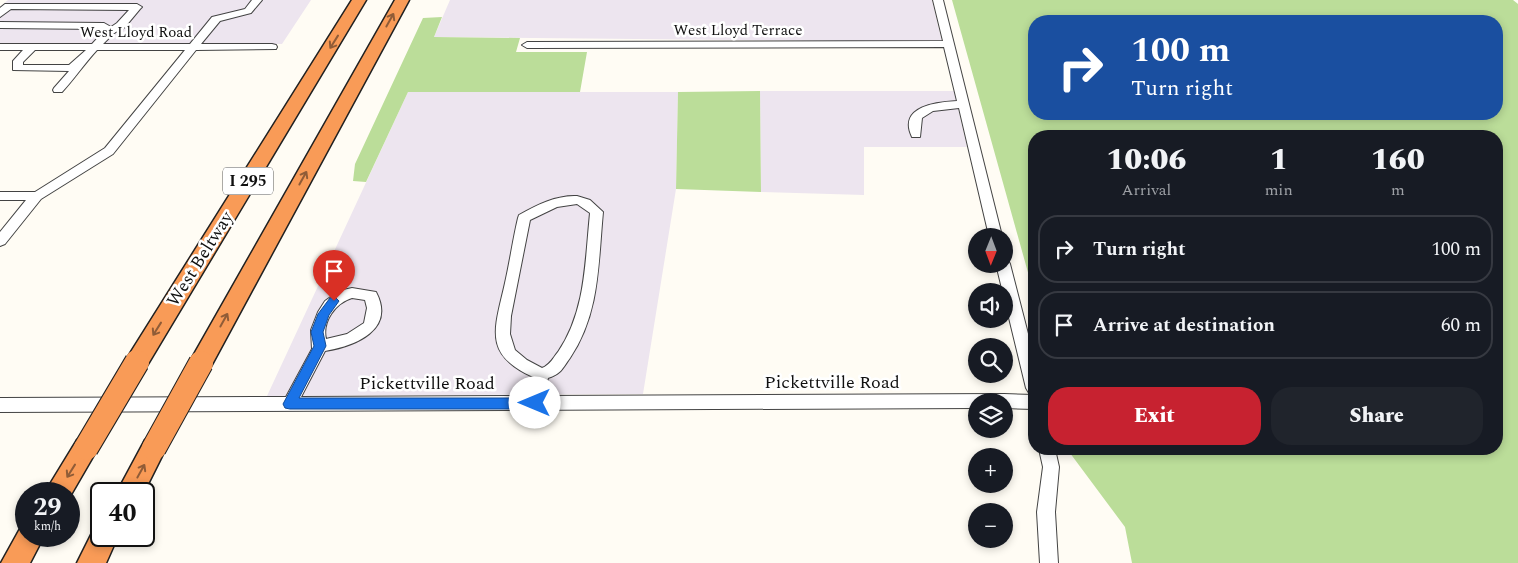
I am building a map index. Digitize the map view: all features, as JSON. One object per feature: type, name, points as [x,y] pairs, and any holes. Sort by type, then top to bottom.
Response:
[{"type":"highway","name":"West Beltway","points":[[65,482],[359,0]]},
{"type":"highway","name":"I 295","points":[[136,482],[200,362],[402,0]]},
{"type":"highway","points":[[15,563],[24,547]]},
{"type":"highway","points":[[91,563],[99,547]]},
{"type":"street","points":[[0,241],[37,196],[109,151],[216,20],[248,11],[257,0]]},
{"type":"street","points":[[938,0],[994,228]]},
{"type":"street","points":[[0,14],[8,6],[137,7],[121,25],[110,31],[76,66],[70,68],[17,68],[18,61],[32,47]]},
{"type":"street","name":"West Lloyd Terrace","points":[[527,45],[949,44]]},
{"type":"street","name":"West Lloyd Road","points":[[0,47],[272,47]]},
{"type":"street","points":[[58,90],[75,71],[76,66]]},
{"type":"street","points":[[916,134],[915,120],[925,110],[943,105],[964,104]]},
{"type":"street","points":[[0,196],[37,196]]},
{"type":"street","points":[[567,200],[584,202],[597,212],[587,306],[574,340],[553,370],[541,374],[515,360],[507,351],[503,336],[504,314],[524,218],[541,208],[567,200]]},
{"type":"street","points":[[1005,273],[1028,364]]},
{"type":"street","points":[[290,404],[320,346]]},
{"type":"street","points":[[535,403],[541,374]]},
{"type":"street","name":"Pickettville Road","points":[[0,405],[968,401]]},
{"type":"street","name":"Pickettville Road","points":[[1013,401],[1028,402]]},
{"type":"street","points":[[1048,455],[1051,467],[1046,512],[1049,563]]},
{"type":"lane","points":[[0,25],[104,26],[110,31]]},
{"type":"shaded area","points":[[8,0],[311,0],[282,44],[0,44],[0,7]]},
{"type":"shaded area","points":[[450,0],[932,0],[942,42],[434,37]]},
{"type":"shaded area","points":[[760,91],[954,91],[967,147],[864,147],[864,195],[761,192]]},
{"type":"shaded area","points":[[408,92],[678,92],[676,189],[643,394],[267,396]]},
{"type":"green space","points":[[952,0],[1513,0],[1518,4],[1518,563],[1132,563],[1125,527],[1071,455],[1503,455],[1503,130],[1028,130],[1028,272]]},
{"type":"green space","points":[[442,17],[434,37],[520,38],[516,52],[587,52],[580,92],[408,92],[366,182],[353,181],[355,164],[423,18]]},
{"type":"green space","points":[[760,91],[761,192],[676,189],[678,92]]},
{"type":"route","points":[[334,301],[324,314],[317,332],[320,346],[290,404],[535,403]]}]
